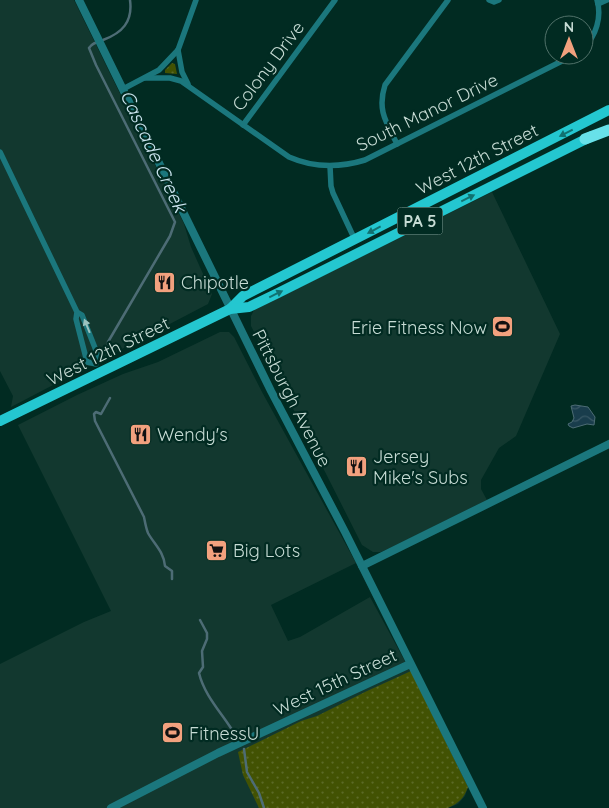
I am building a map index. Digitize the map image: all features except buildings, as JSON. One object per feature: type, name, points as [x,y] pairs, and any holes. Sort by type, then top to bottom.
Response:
[{"type":"highway","points":[[585,140],[609,129]]},
{"type":"main road","name":"West 12th Street","points":[[230,309],[243,296],[609,110]]},
{"type":"main road","name":"West 12th Street","points":[[0,421],[98,368],[230,309],[249,306],[271,296],[585,140]]},
{"type":"street","name":"Pittsburgh Avenue","points":[[79,0],[230,309],[362,566],[483,808]]},
{"type":"street","points":[[123,89],[159,70],[178,50],[196,0]]},
{"type":"street","name":"Colony Drive","points":[[243,125],[335,0]]},
{"type":"street","points":[[397,144],[381,109],[385,85],[448,0]]},
{"type":"street","points":[[489,0],[494,2],[499,0]]},
{"type":"street","points":[[594,34],[598,19],[598,2],[607,0]]},
{"type":"street","points":[[178,50],[183,76],[189,85]]},
{"type":"street","name":"South Manor Drive","points":[[145,78],[170,78],[181,81],[289,157],[308,164],[330,166],[365,160],[554,65]]},
{"type":"street","points":[[0,152],[77,312],[82,316],[99,356],[98,368],[87,362],[76,318],[77,312]]},
{"type":"street","points":[[330,166],[333,193],[356,240]]},
{"type":"street","points":[[362,566],[609,444]]},
{"type":"street","name":"West 15th Street","points":[[111,808],[218,753],[410,664]]},
{"type":"shaded area","points":[[0,0],[74,0],[184,224],[191,247],[212,294],[208,304],[11,407],[13,396],[0,371]]},
{"type":"shaded area","points":[[492,192],[560,334],[516,436],[499,448],[481,480],[481,489],[487,500],[390,548],[381,552],[373,552],[362,545],[251,326],[251,316],[254,310]]},
{"type":"shaded area","points":[[220,332],[229,332],[234,337],[356,563],[271,605],[288,641],[300,637],[370,597],[407,665],[468,787],[465,796],[458,804],[448,808],[0,808],[0,664],[84,622],[111,611],[18,425],[77,395],[123,374],[158,362]]},
{"type":"green space","points":[[172,63],[175,64],[177,74],[165,73],[165,70]]},
{"type":"green space","points":[[411,671],[468,787],[458,802],[448,808],[259,808],[243,775],[238,752]]},
{"type":"water","points":[[571,406],[588,407],[595,417],[594,425],[587,424],[573,428],[569,426],[568,424],[574,418]]},
{"type":"waterway","name":"Cascade Creek","points":[[110,353],[108,342],[170,236],[175,222],[89,48],[95,43],[116,34],[125,26],[130,15],[130,0]]},
{"type":"waterway","name":"Cascade Creek","points":[[110,398],[101,414],[96,412],[94,414],[95,421],[144,517],[148,533],[161,552],[165,566],[172,571],[172,579]]},
{"type":"waterway","name":"Cascade Creek","points":[[200,620],[207,633],[207,639],[202,651],[203,667],[199,673],[210,699],[237,738]]},
{"type":"waterway","name":"Cascade Creek","points":[[244,749],[247,772],[259,793],[264,808]]},
{"type":"place","name":"Chipotle","points":[[165,282]]},
{"type":"place","name":"Erie Fitness Now","points":[[503,327]]},
{"type":"place","name":"Wendy's","points":[[141,434]]},
{"type":"place","name":"Jersey Mike's Subs","points":[[357,466]]},
{"type":"place","name":"Big Lots","points":[[217,550]]},
{"type":"place","name":"FitnessU","points":[[173,733]]}]
